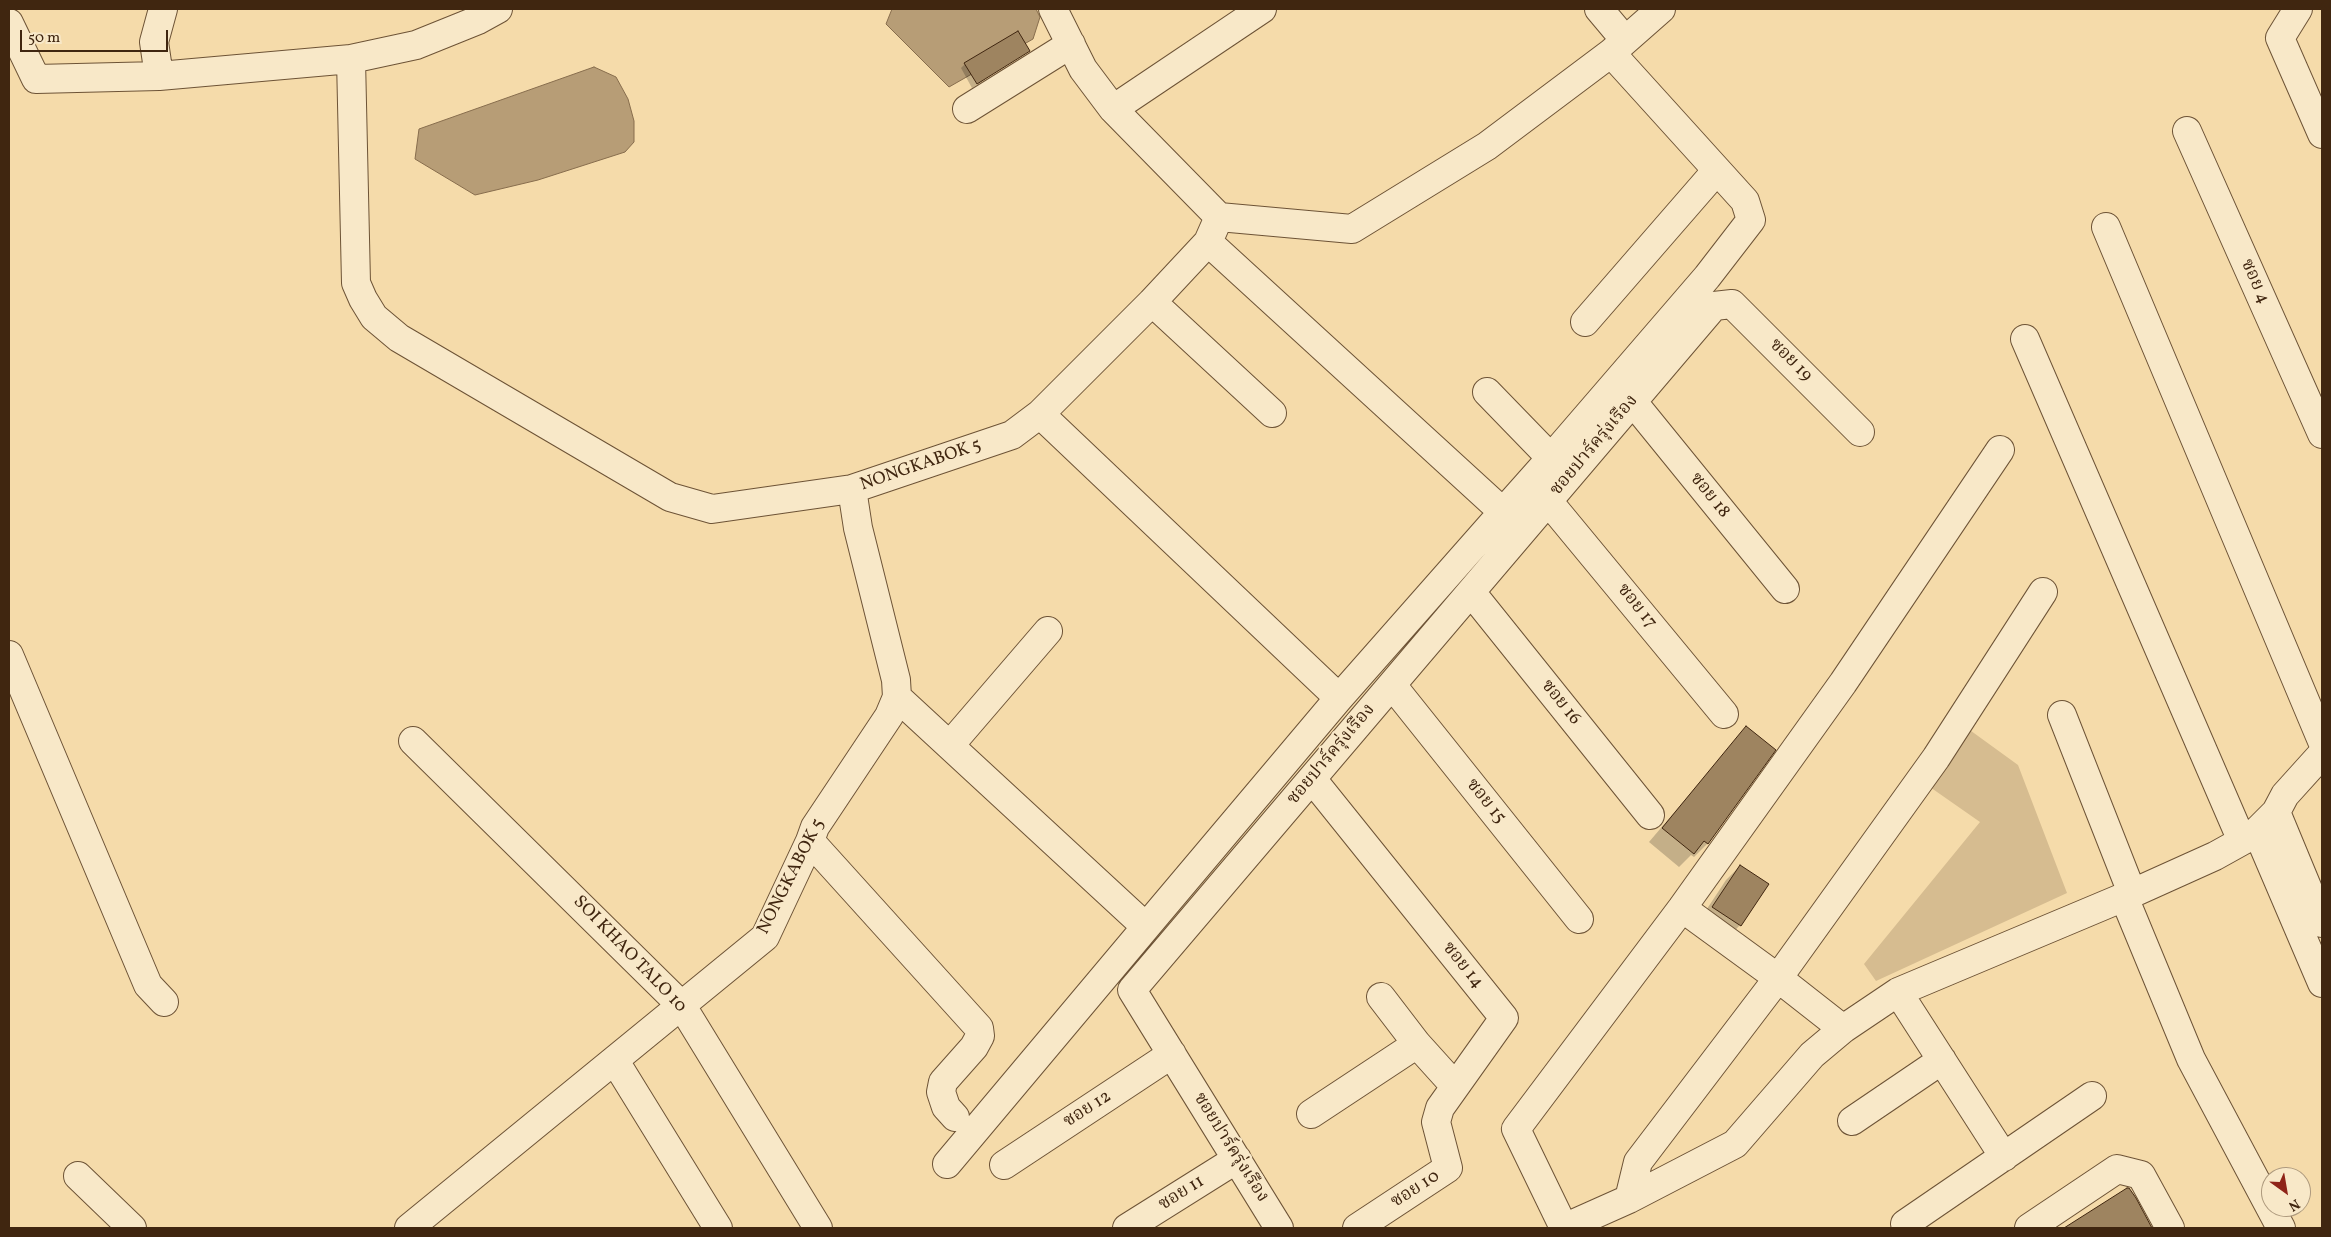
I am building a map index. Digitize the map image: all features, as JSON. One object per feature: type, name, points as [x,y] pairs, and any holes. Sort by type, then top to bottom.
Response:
[{"type":"street","points":[[159,76],[154,42],[163,9]]},
{"type":"street","points":[[9,24],[36,79],[159,76],[351,59],[416,45],[478,20],[498,9]]},
{"type":"street","points":[[1053,9],[1083,69],[1114,108],[1219,217],[1352,229],[1487,146],[1618,46],[1661,9]]},
{"type":"street","points":[[1114,108],[1262,9]]},
{"type":"street","points":[[947,1164],[1339,698],[1551,458],[1707,277],[1751,220],[1745,200],[1717,170],[1618,46],[1599,9]]},
{"type":"street","points":[[2298,9],[2280,38],[2322,134]]},
{"type":"street","points":[[967,109],[1071,44]]},
{"type":"street","points":[[351,59],[356,283],[363,300],[374,317],[399,338],[670,497],[712,509],[852,489]]},
{"type":"street","name":"ซอย 4","points":[[2187,130],[2322,434]]},
{"type":"street","points":[[1585,322],[1717,170]]},
{"type":"street","name":"NONGKABOK 5","points":[[426,1223],[615,1061],[765,936],[815,827],[889,716],[898,696],[896,680],[858,528],[852,489],[1012,435],[1040,414],[1152,302],[1208,242],[1219,217]]},
{"type":"street","points":[[2106,227],[2322,741]]},
{"type":"street","points":[[1208,242],[1503,512]]},
{"type":"street","points":[[1152,302],[1272,413]]},
{"type":"street","name":"ซอย 19","points":[[1714,306],[1732,304],[1860,432]]},
{"type":"street","name":"ซอยปาร์ครุ่งเรือง","points":[[1279,1228],[1132,990],[1714,306]]},
{"type":"street","points":[[2025,339],[2249,836],[2322,983]]},
{"type":"street","points":[[1488,392],[1551,458]]},
{"type":"street","name":"ซอย 18","points":[[1633,402],[1785,590]]},
{"type":"street","points":[[1040,414],[1339,698]]},
{"type":"street","points":[[2000,450],[1842,684],[1682,908],[1516,1129],[1564,1228],[1629,1199],[1735,1144],[1812,1055],[1842,1029],[1898,992],[2216,856],[2249,836],[2276,812],[2285,796],[2322,754]]},
{"type":"street","name":"ซอย 17","points":[[1548,501],[1724,714]]},
{"type":"street","name":"ซอย 16","points":[[1471,592],[1650,815]]},
{"type":"street","points":[[1629,1199],[1638,1162],[1778,978],[1936,758],[2043,592]]},
{"type":"street","points":[[950,745],[1048,632]]},
{"type":"street","points":[[9,654],[148,985],[164,1002]]},
{"type":"street","name":"ซอย 15","points":[[1392,685],[1579,919]]},
{"type":"street","points":[[898,696],[1146,927]]},
{"type":"street","points":[[2062,715],[2191,1059],[2281,1228]]},
{"type":"street","name":"SOI KHAO TALO 10","points":[[413,741],[682,1006],[818,1228]]},
{"type":"street","name":"ซอย 14","points":[[1312,779],[1504,1018],[1440,1108],[1436,1122],[1448,1168]]},
{"type":"street","points":[[2276,812],[2322,923]]},
{"type":"street","points":[[810,841],[979,1028],[980,1036],[974,1047],[942,1082],[941,1092],[946,1107],[955,1117]]},
{"type":"street","points":[[1682,908],[1778,978],[1842,1029]]},
{"type":"street","points":[[1898,992],[2004,1157]]},
{"type":"street","points":[[1381,998],[1417,1044],[1454,1086]]},
{"type":"street","points":[[1311,1114],[1417,1044]]},
{"type":"street","name":"ซอย 12","points":[[1004,1165],[1172,1054]]},
{"type":"street","points":[[1852,1121],[1942,1060]]},
{"type":"street","points":[[615,1061],[718,1228]]},
{"type":"street","points":[[1905,1224],[2092,1096]]},
{"type":"street","name":"ซอย 11","points":[[1127,1228],[1237,1159]]},
{"type":"street","name":"ซอย 10","points":[[1358,1228],[1448,1168]]},
{"type":"street","points":[[2029,1228],[2118,1169],[2141,1175],[2170,1228]]},
{"type":"street","points":[[78,1176],[132,1228]]},
{"type":"shaded area","points":[[892,9],[1036,9],[1040,17],[1033,39],[949,87],[886,24]]},
{"type":"shaded area","points":[[594,67],[616,77],[628,99],[634,121],[634,142],[625,152],[538,180],[475,195],[415,159],[419,129]]},
{"type":"shaded area","points":[[1967,728],[2018,765],[2067,893],[1876,981],[1864,964],[1980,822],[1927,785]]},
{"type":"building","points":[[1018,31],[1030,51],[977,84],[964,63]]},
{"type":"building","points":[[1746,726],[1776,750],[1708,844],[1704,841],[1694,854],[1662,828]]},
{"type":"building","points":[[1740,865],[1769,884],[1741,926],[1712,907]]},
{"type":"building","points":[[2127,1188],[2136,1198],[2152,1228],[2064,1228]]}]
